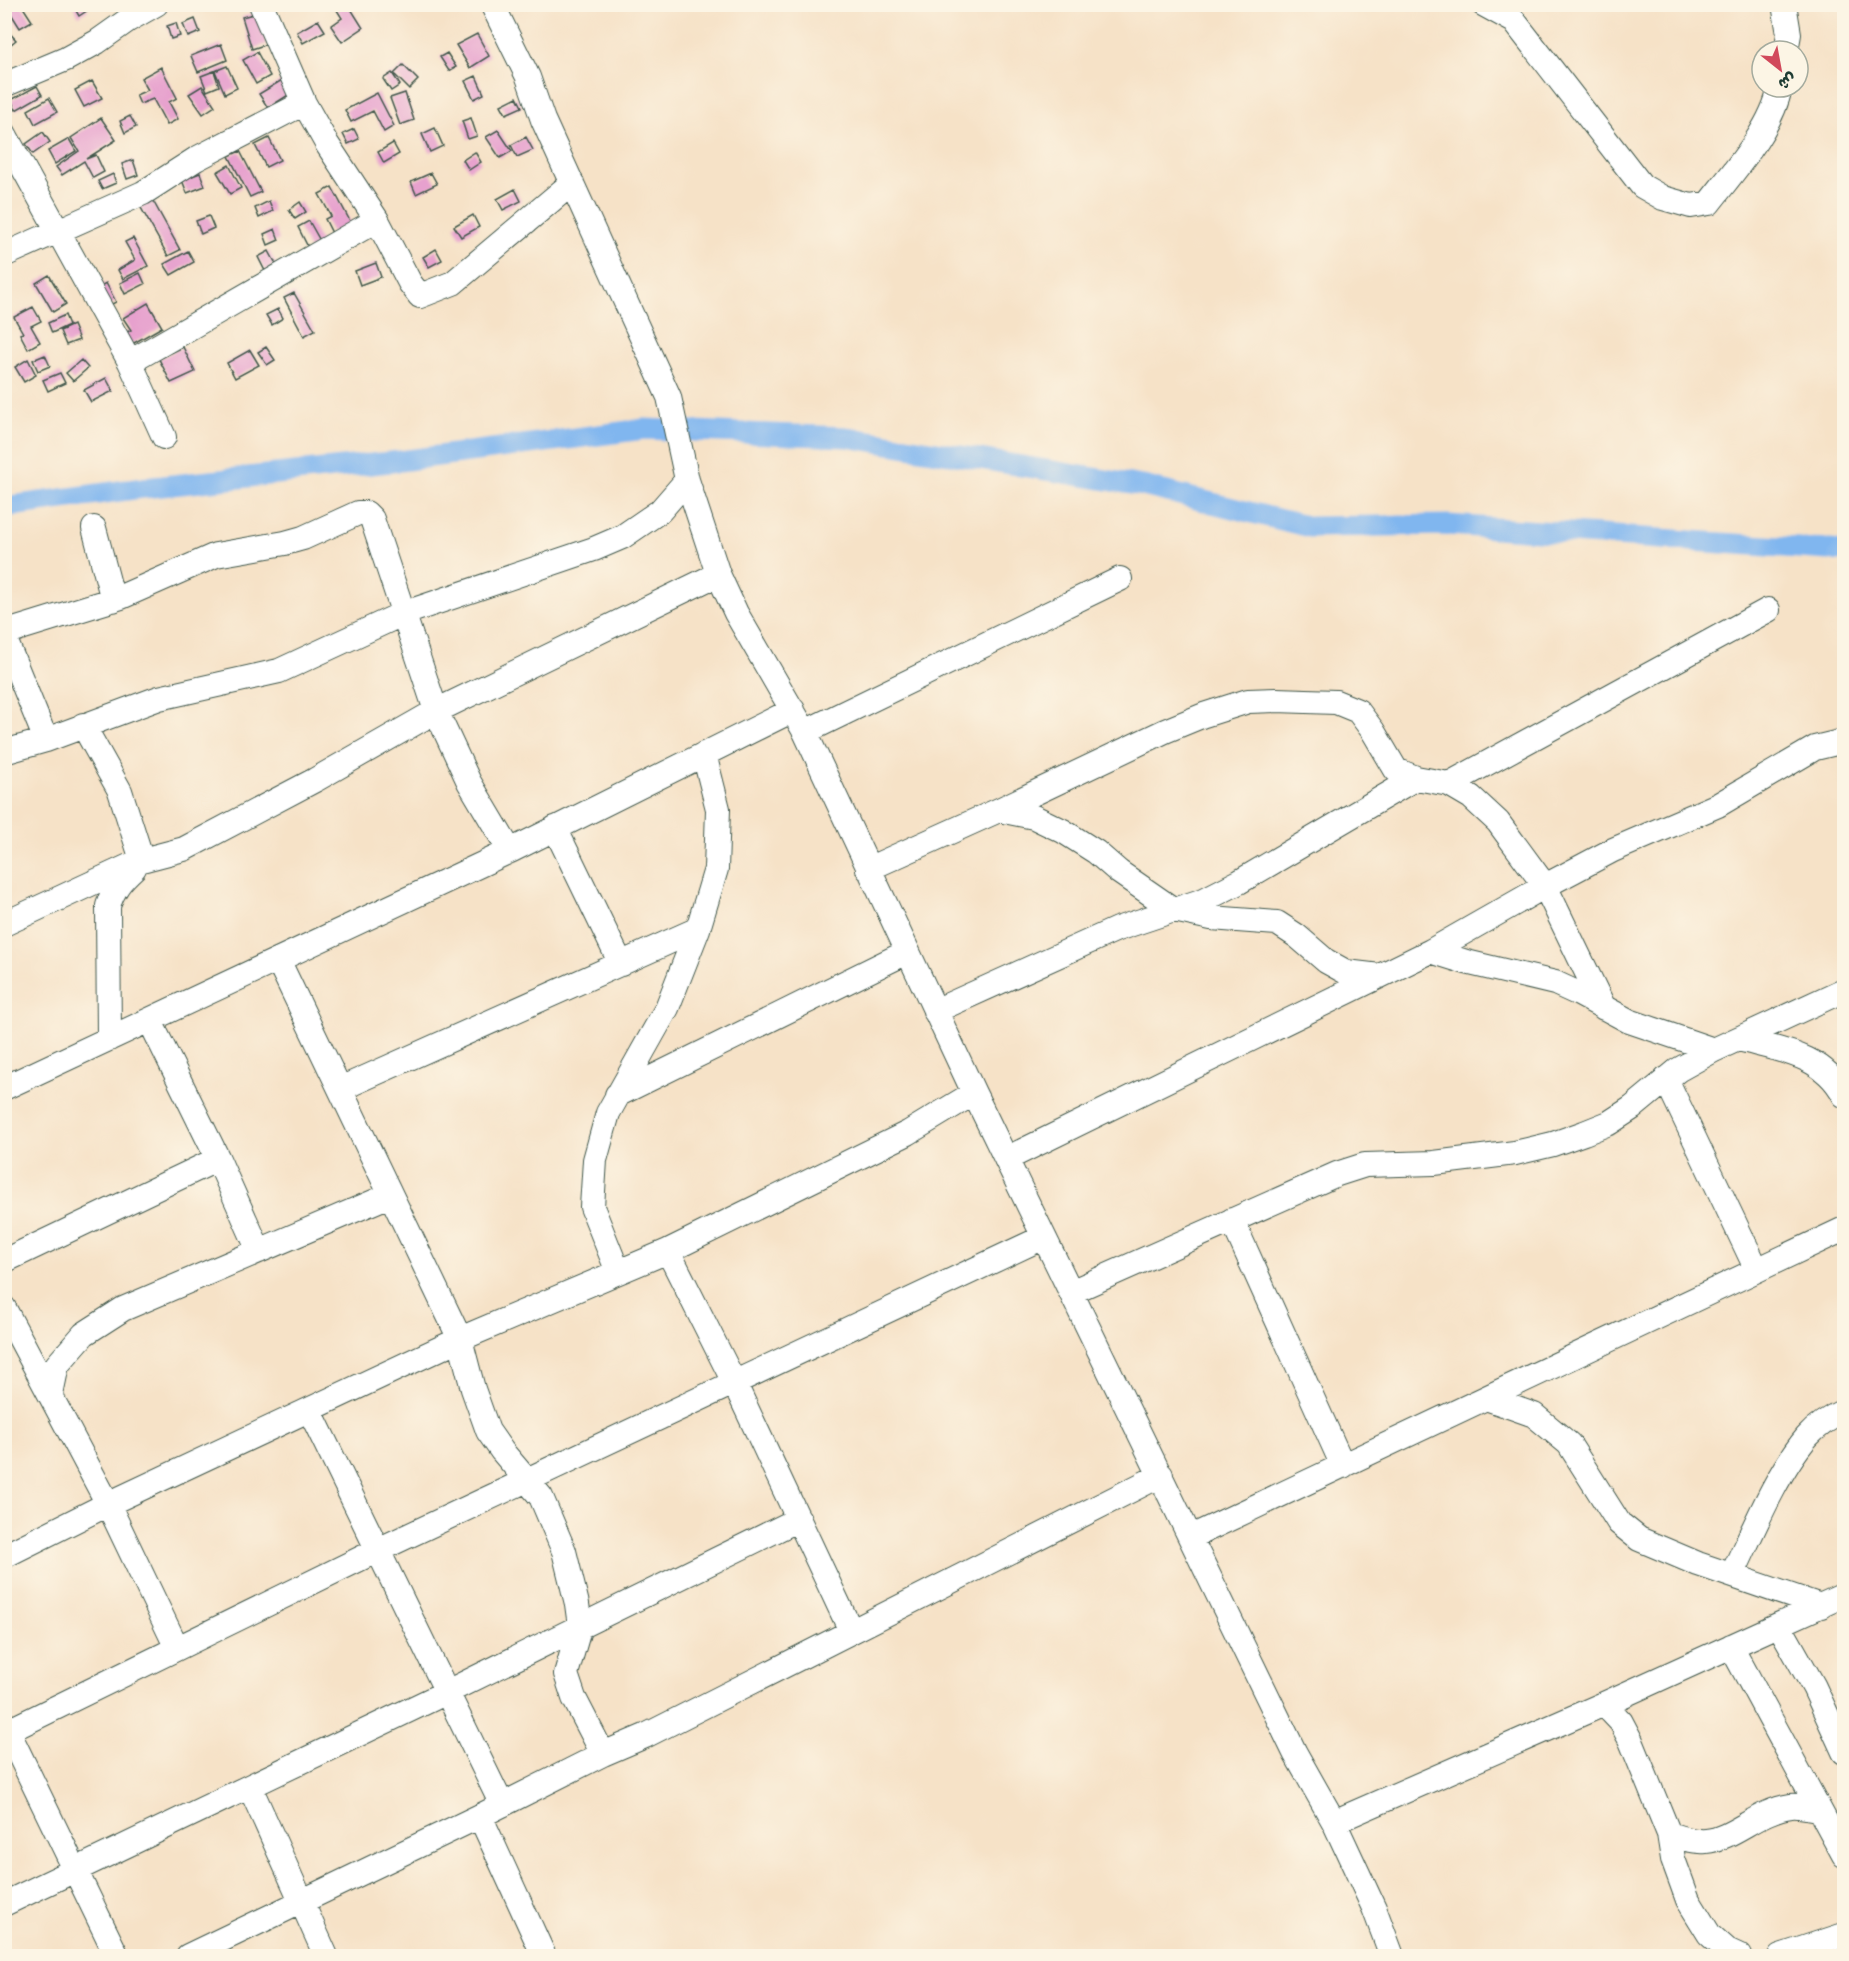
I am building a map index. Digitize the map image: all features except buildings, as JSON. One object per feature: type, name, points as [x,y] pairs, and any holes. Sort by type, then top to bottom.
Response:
[{"type":"street","points":[[4,85],[66,59],[156,4]]},
{"type":"street","points":[[261,4],[304,104],[327,144],[377,220],[410,283],[420,296],[453,283],[572,183]]},
{"type":"street","points":[[492,4],[528,77],[543,120],[669,398],[687,480],[718,574],[736,613],[805,732],[1006,1159],[1295,1753],[1334,1822],[1374,1908],[1392,1956]]},
{"type":"street","points":[[1483,4],[1514,21],[1642,186],[1663,198],[1691,206],[1709,203],[1748,152],[1778,99]]},
{"type":"street","points":[[1784,4],[1788,39]]},
{"type":"street","points":[[4,255],[143,193],[175,175],[196,159],[304,104]]},
{"type":"street","points":[[4,133],[130,362],[164,437]]},
{"type":"street","points":[[130,362],[377,220]]},
{"type":"street","points":[[4,752],[46,740],[167,696],[279,670],[402,614],[594,549],[622,537],[660,511],[687,480]]},
{"type":"street","points":[[46,740],[4,635],[113,600],[216,555],[303,538],[358,513],[366,513],[372,519],[436,711],[469,782],[510,851]]},
{"type":"street","points":[[94,528],[113,600]]},
{"type":"street","points":[[4,924],[142,860],[184,849],[315,780],[436,711],[718,574]]},
{"type":"street","points":[[805,732],[1120,579]]},
{"type":"street","points":[[1449,784],[1768,610]]},
{"type":"street","points":[[868,869],[1204,715],[1248,701],[1336,702],[1358,711],[1396,770],[1416,778],[1449,784],[1471,797],[1498,822],[1545,886],[1604,1008]]},
{"type":"street","points":[[4,1088],[510,851],[793,710]]},
{"type":"street","points":[[83,725],[120,792],[142,860]]},
{"type":"street","points":[[1006,1159],[1431,951],[1613,850],[1718,806],[1815,748],[1845,741]]},
{"type":"street","points":[[618,1272],[592,1207],[595,1160],[608,1113],[667,1008],[698,929],[716,869],[718,809],[704,754]]},
{"type":"street","points":[[935,1011],[1117,929],[1204,900],[1239,882],[1416,778]]},
{"type":"street","points":[[999,810],[1034,818],[1063,831],[1096,852],[1119,872],[1174,910],[1211,918],[1277,923],[1298,936],[1326,961],[1346,972],[1380,976]]},
{"type":"street","points":[[555,828],[621,963]]},
{"type":"street","points":[[109,1039],[108,906],[119,882],[142,860]]},
{"type":"street","points":[[340,1089],[698,929]]},
{"type":"street","points":[[617,1095],[907,951]]},
{"type":"street","points":[[1431,951],[1466,963],[1555,983],[1639,1025],[1714,1050]]},
{"type":"street","points":[[278,960],[460,1339],[473,1389],[488,1431],[540,1497],[564,1551],[580,1626],[566,1674],[574,1698],[603,1754]]},
{"type":"street","points":[[1071,1292],[1337,1174],[1365,1166],[1434,1163],[1515,1153],[1553,1144],[1609,1123],[1632,1108],[1678,1070],[1714,1050],[1845,990]]},
{"type":"street","points":[[150,1021],[218,1159],[259,1251]]},
{"type":"street","points":[[1738,1039],[1806,1057],[1824,1071],[1845,1095]]},
{"type":"street","points":[[1666,1079],[1757,1270]]},
{"type":"street","points":[[4,1556],[108,1504],[460,1339],[668,1251],[908,1133],[974,1093]]},
{"type":"street","points":[[4,1261],[218,1159]]},
{"type":"street","points":[[51,1394],[57,1365],[84,1334],[123,1309],[390,1195]]},
{"type":"street","points":[[1232,1220],[1343,1466]]},
{"type":"street","points":[[1191,1537],[1845,1229]]},
{"type":"street","points":[[117,1956],[6,1729],[378,1550],[1044,1237]]},
{"type":"street","points":[[668,1251],[734,1382],[852,1631]]},
{"type":"street","points":[[4,1308],[108,1504],[177,1648]]},
{"type":"street","points":[[1485,1398],[1534,1415],[1569,1444],[1619,1523],[1640,1539],[1698,1564],[1821,1606]]},
{"type":"street","points":[[310,1411],[447,1692],[544,1956]]},
{"type":"street","points":[[1732,1575],[1788,1463],[1808,1436],[1831,1417],[1845,1411]]},
{"type":"street","points":[[188,1956],[301,1903],[603,1754],[645,1736],[1161,1475]]},
{"type":"street","points":[[4,1904],[447,1692],[799,1519]]},
{"type":"street","points":[[1334,1822],[1845,1595]]},
{"type":"street","points":[[1779,1625],[1814,1688],[1845,1752]]},
{"type":"street","points":[[1731,1646],[1845,1855]]},
{"type":"street","points":[[1604,1704],[1621,1722],[1631,1742],[1670,1834],[1673,1859],[1688,1900],[1709,1934],[1726,1950],[1740,1956]]},
{"type":"street","points":[[250,1787],[326,1956]]},
{"type":"street","points":[[1670,1834],[1688,1840],[1717,1839],[1770,1810],[1793,1805],[1819,1809]]},
{"type":"street","points":[[1780,1956],[1845,1935]]},
{"type":"waterway","points":[[4,507],[134,489],[400,461],[644,429],[846,437],[1143,486],[1310,527],[1448,525],[1844,551]]}]
